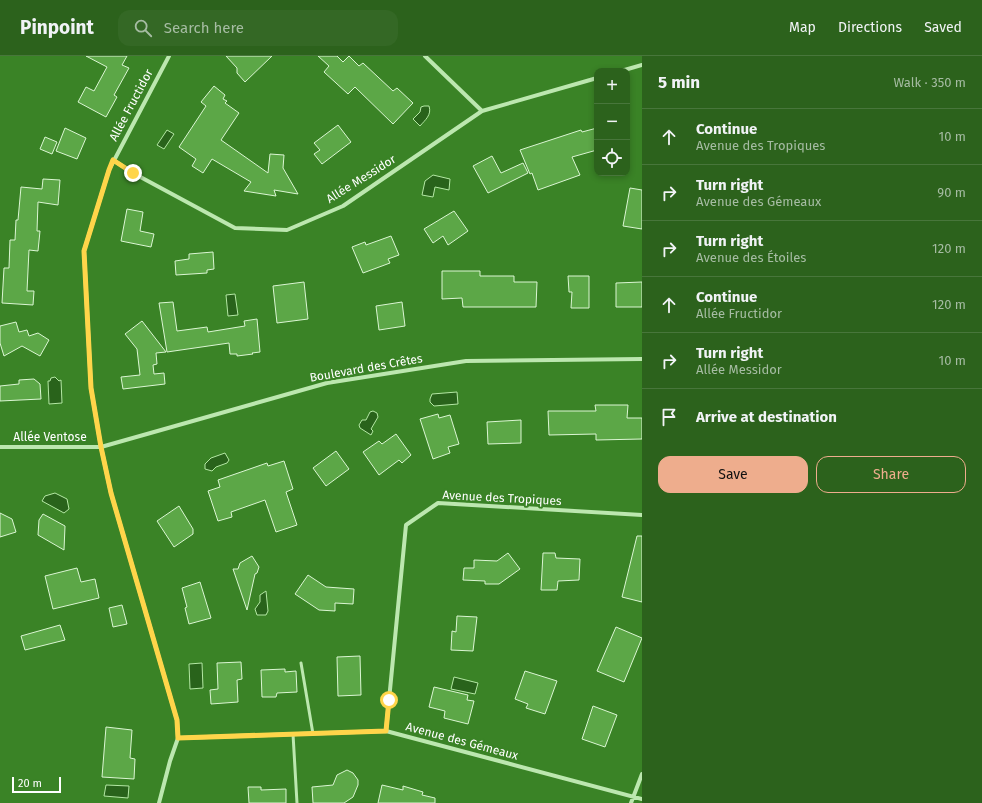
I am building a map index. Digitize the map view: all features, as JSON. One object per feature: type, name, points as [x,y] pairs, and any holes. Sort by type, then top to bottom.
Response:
[{"type":"street","name":"Allée Fructidor","points":[[169,56],[113,160],[84,251],[91,388],[101,447],[111,493],[177,720],[178,738]]},
{"type":"street","points":[[425,56],[482,111]]},
{"type":"street","points":[[630,68],[642,65]]},
{"type":"street","name":"Allée Messidor","points":[[113,160],[133,173],[235,228],[287,230],[343,206],[482,111],[594,79]]},
{"type":"street","name":"Boulevard des Crêtes","points":[[101,447],[327,383],[466,360],[642,359]]},
{"type":"street","name":"Allée Ventose","points":[[0,447],[101,447]]},
{"type":"street","name":"Avenue des Tropiques","points":[[386,731],[406,525],[438,503],[642,515]]},
{"type":"street","name":"Avenue des Gémeaux","points":[[178,738],[386,731],[642,799]]},
{"type":"street","points":[[159,803],[178,738]]},
{"type":"street","points":[[631,803],[642,774]]},
{"type":"lane","points":[[301,663],[313,734]]},
{"type":"lane","points":[[293,734],[297,803]]},
{"type":"shaded area","points":[[429,106],[430,112],[428,117],[420,126],[413,119],[420,112],[421,107]]},
{"type":"shaded area","points":[[167,130],[174,134],[164,149],[157,145]]},
{"type":"shaded area","points":[[433,175],[450,179],[449,190],[435,187],[433,197],[422,195],[425,181]]},
{"type":"shaded area","points":[[235,294],[238,315],[228,316],[226,295]]},
{"type":"shaded area","points":[[55,377],[59,381],[61,380],[62,403],[49,404],[48,381]]},
{"type":"shaded area","points":[[457,392],[458,404],[434,406],[430,402],[432,394]]},
{"type":"shaded area","points":[[373,411],[377,413],[378,417],[371,429],[373,431],[371,435],[360,428],[359,425],[362,420],[366,420],[370,412]]},
{"type":"shaded area","points":[[225,453],[229,460],[227,463],[216,467],[212,471],[205,469],[205,464],[211,458]]},
{"type":"shaded area","points":[[55,493],[67,499],[69,509],[64,513],[42,501],[45,496]]},
{"type":"shaded area","points":[[266,591],[268,611],[266,615],[257,615],[255,609],[260,602],[260,595]]},
{"type":"shaded area","points":[[202,663],[203,688],[190,689],[189,664]]},
{"type":"shaded area","points":[[454,677],[478,683],[475,694],[451,689]]},
{"type":"shaded area","points":[[106,785],[129,786],[128,798],[104,796]]},
{"type":"building","points":[[86,56],[127,56],[122,65],[129,68],[114,95],[117,97],[106,117],[78,102],[86,87],[94,91],[107,67]]},
{"type":"building","points":[[226,56],[272,56],[245,82],[237,73],[237,68]]},
{"type":"building","points":[[318,56],[337,56],[343,62],[349,56],[359,66],[363,63],[393,91],[397,88],[413,103],[393,124],[355,87],[348,94],[324,72],[329,66]]},
{"type":"building","points":[[214,86],[225,95],[223,99],[227,101],[225,103],[239,113],[221,140],[268,173],[270,154],[284,155],[283,168],[298,194],[274,190],[276,196],[244,191],[251,182],[212,159],[203,173],[192,166],[196,159],[179,147],[206,106],[201,102]]},
{"type":"building","points":[[338,125],[351,142],[322,164],[314,154],[320,150],[314,143]]},
{"type":"building","points":[[65,128],[86,138],[77,159],[56,151]]},
{"type":"building","points":[[594,129],[594,151],[572,157],[580,175],[538,190],[532,173],[530,174],[520,150],[581,130],[582,132]]},
{"type":"building","points":[[45,137],[57,142],[52,154],[40,149]]},
{"type":"building","points":[[492,156],[501,173],[523,163],[528,173],[488,193],[473,166]]},
{"type":"building","points":[[43,179],[60,180],[58,205],[38,202],[37,231],[40,231],[38,251],[29,250],[27,291],[34,291],[33,305],[2,303],[4,268],[9,268],[10,240],[15,240],[16,220],[18,220],[21,187],[42,189]]},
{"type":"building","points":[[630,188],[642,190],[642,229],[623,226]]},
{"type":"building","points":[[127,209],[143,212],[140,231],[154,234],[151,247],[121,241]]},
{"type":"building","points":[[454,211],[468,231],[448,245],[443,236],[433,243],[424,229]]},
{"type":"building","points":[[391,236],[399,255],[388,259],[390,263],[363,273],[352,247],[365,242],[366,245]]},
{"type":"building","points":[[213,252],[214,269],[207,270],[207,273],[176,275],[175,261],[189,259],[189,254]]},
{"type":"building","points":[[442,271],[480,271],[480,276],[514,276],[514,282],[537,282],[536,307],[463,307],[462,298],[442,299]]},
{"type":"building","points":[[568,276],[589,276],[589,308],[571,308],[572,292],[569,292]]},
{"type":"building","points":[[304,282],[308,319],[277,323],[273,286]]},
{"type":"building","points":[[642,282],[642,307],[616,307],[616,283]]},
{"type":"building","points":[[173,302],[177,331],[207,327],[208,332],[245,326],[244,321],[257,319],[260,352],[237,356],[237,354],[230,354],[229,343],[167,352],[159,303]]},
{"type":"building","points":[[402,302],[405,326],[379,330],[376,306]]},
{"type":"building","points":[[142,321],[166,352],[156,353],[157,364],[153,365],[154,374],[164,373],[165,384],[123,389],[121,377],[140,375],[137,349],[125,334]]},
{"type":"building","points":[[16,322],[19,332],[27,330],[29,336],[38,333],[49,340],[40,356],[22,346],[4,356],[0,343],[0,326]]},
{"type":"building","points":[[34,379],[40,384],[41,399],[0,401],[0,386],[19,384],[19,380]]},
{"type":"building","points":[[595,405],[628,405],[627,418],[642,418],[642,439],[596,440],[596,434],[549,435],[548,411],[596,411]]},
{"type":"building","points":[[438,414],[439,418],[450,415],[459,444],[448,447],[450,453],[433,459],[420,419]]},
{"type":"building","points":[[521,420],[521,443],[488,444],[487,422]]},
{"type":"building","points":[[396,434],[411,455],[402,463],[399,460],[379,475],[363,452],[379,441],[382,444]]},
{"type":"building","points":[[336,451],[349,469],[326,486],[313,468]]},
{"type":"building","points":[[284,461],[293,489],[286,492],[297,525],[276,532],[265,500],[231,512],[232,517],[218,521],[208,491],[220,487],[218,480],[267,463],[268,466]]},
{"type":"building","points":[[179,506],[193,529],[193,534],[174,547],[157,521]]},
{"type":"building","points":[[0,513],[12,519],[16,532],[0,537]]},
{"type":"building","points":[[43,514],[65,526],[64,550],[38,535],[39,520]]},
{"type":"building","points":[[637,536],[642,536],[642,602],[622,597]]},
{"type":"building","points":[[508,553],[520,569],[499,584],[485,584],[485,581],[463,580],[464,568],[474,568],[474,560],[497,561]]},
{"type":"building","points":[[543,553],[555,553],[556,558],[580,559],[579,580],[558,581],[557,590],[541,590]]},
{"type":"building","points":[[252,556],[259,567],[257,573],[255,574],[247,610],[233,569],[238,569],[240,563]]},
{"type":"building","points":[[77,568],[81,582],[95,579],[99,598],[53,609],[45,576]]},
{"type":"building","points":[[308,575],[326,587],[354,589],[353,604],[335,603],[335,611],[319,610],[295,594]]},
{"type":"building","points":[[200,582],[211,618],[189,624],[185,608],[187,607],[182,588]]},
{"type":"building","points":[[122,605],[127,624],[113,627],[109,608]]},
{"type":"building","points":[[457,616],[477,617],[473,651],[451,650],[452,631],[456,632]]},
{"type":"building","points":[[60,625],[65,640],[25,650],[21,636]]},
{"type":"building","points":[[616,627],[642,638],[624,682],[597,671]]},
{"type":"building","points":[[360,656],[361,695],[338,696],[337,657]]},
{"type":"building","points":[[241,662],[242,679],[237,680],[238,702],[211,704],[210,690],[218,689],[217,663]]},
{"type":"building","points":[[285,669],[285,672],[296,671],[297,692],[277,693],[276,697],[262,697],[261,670]]},
{"type":"building","points":[[525,671],[557,681],[545,714],[526,708],[528,704],[515,699]]},
{"type":"building","points":[[434,687],[468,695],[467,700],[474,701],[468,724],[444,718],[445,711],[429,707]]},
{"type":"building","points":[[593,706],[617,715],[605,747],[582,739]]},
{"type":"building","points":[[106,727],[132,730],[130,758],[135,759],[134,779],[102,777]]},
{"type":"building","points":[[347,770],[353,773],[358,780],[358,785],[353,797],[344,803],[313,803],[312,787],[333,785],[337,775]]},
{"type":"building","points":[[382,785],[403,790],[403,786],[423,792],[422,795],[435,798],[435,803],[378,803]]},
{"type":"building","points":[[248,787],[261,787],[261,790],[286,789],[286,803],[249,803]]},
{"type":"route","points":[[133,173],[113,160],[84,251],[91,388],[101,447],[111,493],[177,720],[178,738],[386,731],[389,700]]}]
